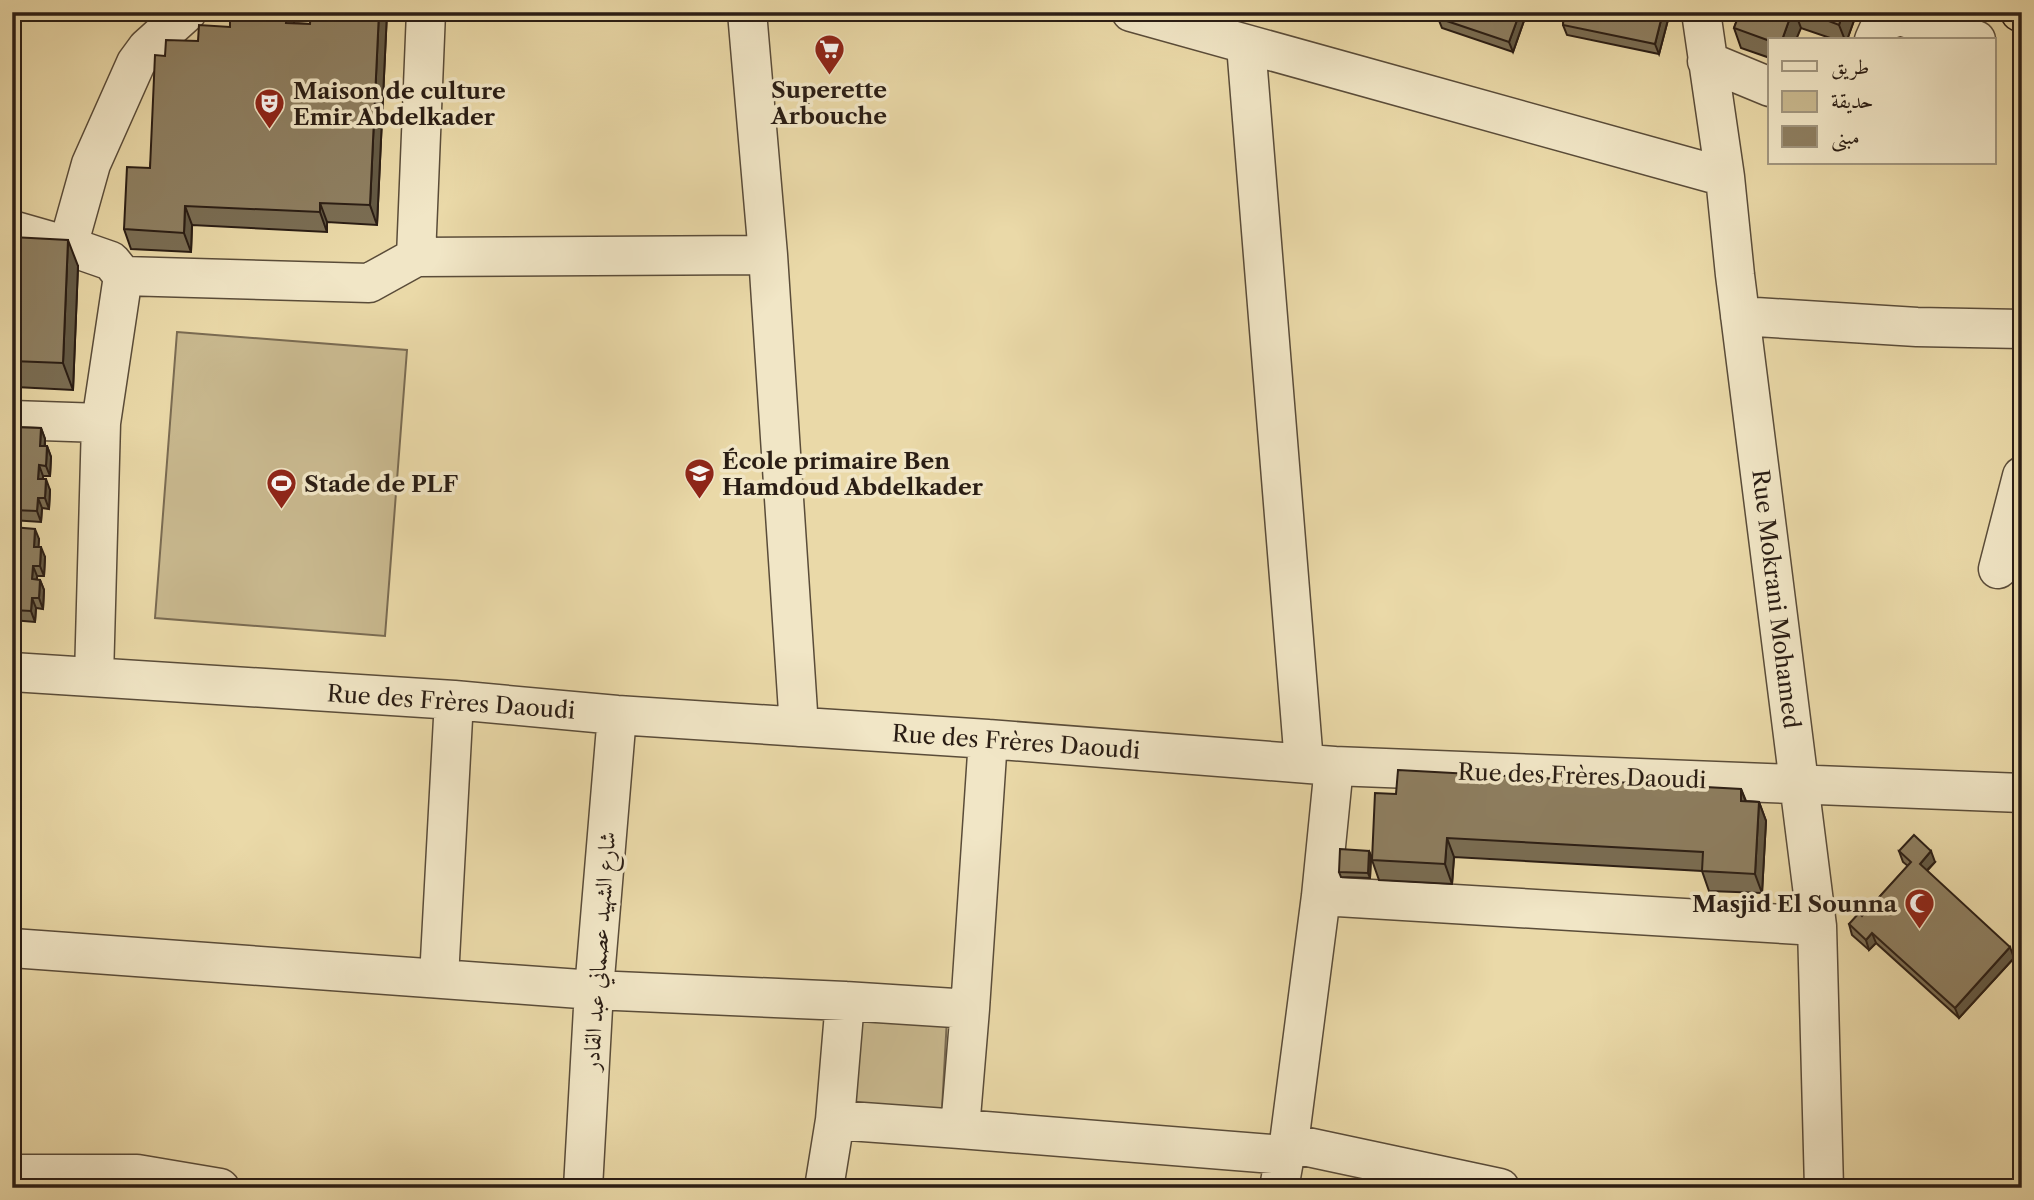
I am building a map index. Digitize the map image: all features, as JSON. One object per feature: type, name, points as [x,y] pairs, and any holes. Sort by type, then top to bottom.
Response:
[{"type":"street","points":[[68,246],[91,164],[136,63],[147,48],[187,12]]},
{"type":"street","points":[[416,257],[426,12]]},
{"type":"street","points":[[747,12],[768,256],[799,727]]},
{"type":"street","points":[[1131,12],[1725,177]]},
{"type":"street","name":"Rue Mokrani Mohamed","points":[[1701,12],[1725,177],[1817,926],[1824,1188]]},
{"type":"street","points":[[1875,38],[1882,22],[1900,16],[1969,38]]},
{"type":"street","points":[[1245,45],[1319,764],[1321,896],[1284,1162]]},
{"type":"street","points":[[1707,61],[1768,86]]},
{"type":"street","points":[[12,230],[110,261],[123,276],[369,283],[416,257],[768,256]]},
{"type":"street","points":[[94,677],[101,422],[123,276]]},
{"type":"street","points":[[1740,316],[1917,327],[2022,329]]},
{"type":"street","points":[[12,420],[101,422]]},
{"type":"street","points":[[1998,569],[2022,476]]},
{"type":"street","name":"Rue des Frères Daoudi","points":[[12,671],[454,700],[617,715],[1319,764],[1799,786],[2022,793]]},
{"type":"street","points":[[439,978],[454,700]]},
{"type":"street","name":"شارع الشهيد عصماني عبد القادر","points":[[583,1188],[594,990],[617,715]]},
{"type":"street","points":[[960,1129],[988,739]]},
{"type":"street","points":[[1321,896],[1817,926]]},
{"type":"street","points":[[12,948],[594,990],[970,1009]]},
{"type":"street","points":[[824,1188],[835,1120],[845,1001]]},
{"type":"street","points":[[835,1120],[960,1129],[1284,1162],[1500,1188]]},
{"type":"street","points":[[12,1174],[137,1174],[220,1188]]},
{"type":"green space","points":[[177,332],[407,350],[385,636],[155,618]]},
{"type":"green space","points":[[860,1013],[947,1018],[942,1109],[855,1103]]},
{"type":"building","name":"Maison de culture Emir Abdelkader","points":[[230,12],[287,12],[286,23],[310,24],[311,12],[379,12],[370,205],[320,203],[320,212],[185,206],[184,233],[124,229],[127,167],[150,168],[155,55],[165,56],[166,40],[198,41],[199,25],[230,27]]},
{"type":"building","points":[[1440,12],[1520,12],[1509,42],[1438,18]]},
{"type":"building","points":[[1564,12],[1663,12],[1655,44],[1563,25]]},
{"type":"building","points":[[1740,12],[1792,12],[1783,38],[1768,38],[1768,40],[1734,28]]},
{"type":"building","points":[[1805,12],[1843,12],[1839,25]]},
{"type":"building","points":[[12,237],[68,240],[63,363],[12,361]]},
{"type":"building","points":[[12,427],[41,428],[40,446],[47,446],[46,466],[39,465],[38,479],[46,479],[45,498],[38,498],[37,511],[12,510]]},
{"type":"building","points":[[12,527],[35,529],[34,547],[41,547],[40,566],[33,566],[32,579],[40,580],[39,598],[32,598],[31,611],[12,610]]},
{"type":"building","points":[[1398,770],[1741,789],[1741,801],[1759,802],[1755,874],[1702,871],[1703,852],[1447,838],[1445,864],[1372,860],[1375,793],[1396,794]]},
{"type":"building","name":"Masjid El Sounna","points":[[1914,835],[1931,851],[1920,864],[2010,947],[1955,1008],[1872,933],[1866,940],[1849,924],[1859,913],[1862,916],[1911,862],[1899,851]]},
{"type":"building","points":[[1340,849],[1369,851],[1368,873],[1339,872]]},
{"type":"place","name":"Superette Arbouche","points":[[829,76]]},
{"type":"place","name":"Maison de culture Emir Abdelkader","points":[[270,131]]},
{"type":"place","name":"École primaire Ben Hamdoud Abdelkader","points":[[699,501]]},
{"type":"place","name":"Stade de PLF","points":[[281,511]]},
{"type":"place","name":"Masjid El Sounna","points":[[1920,931]]}]
